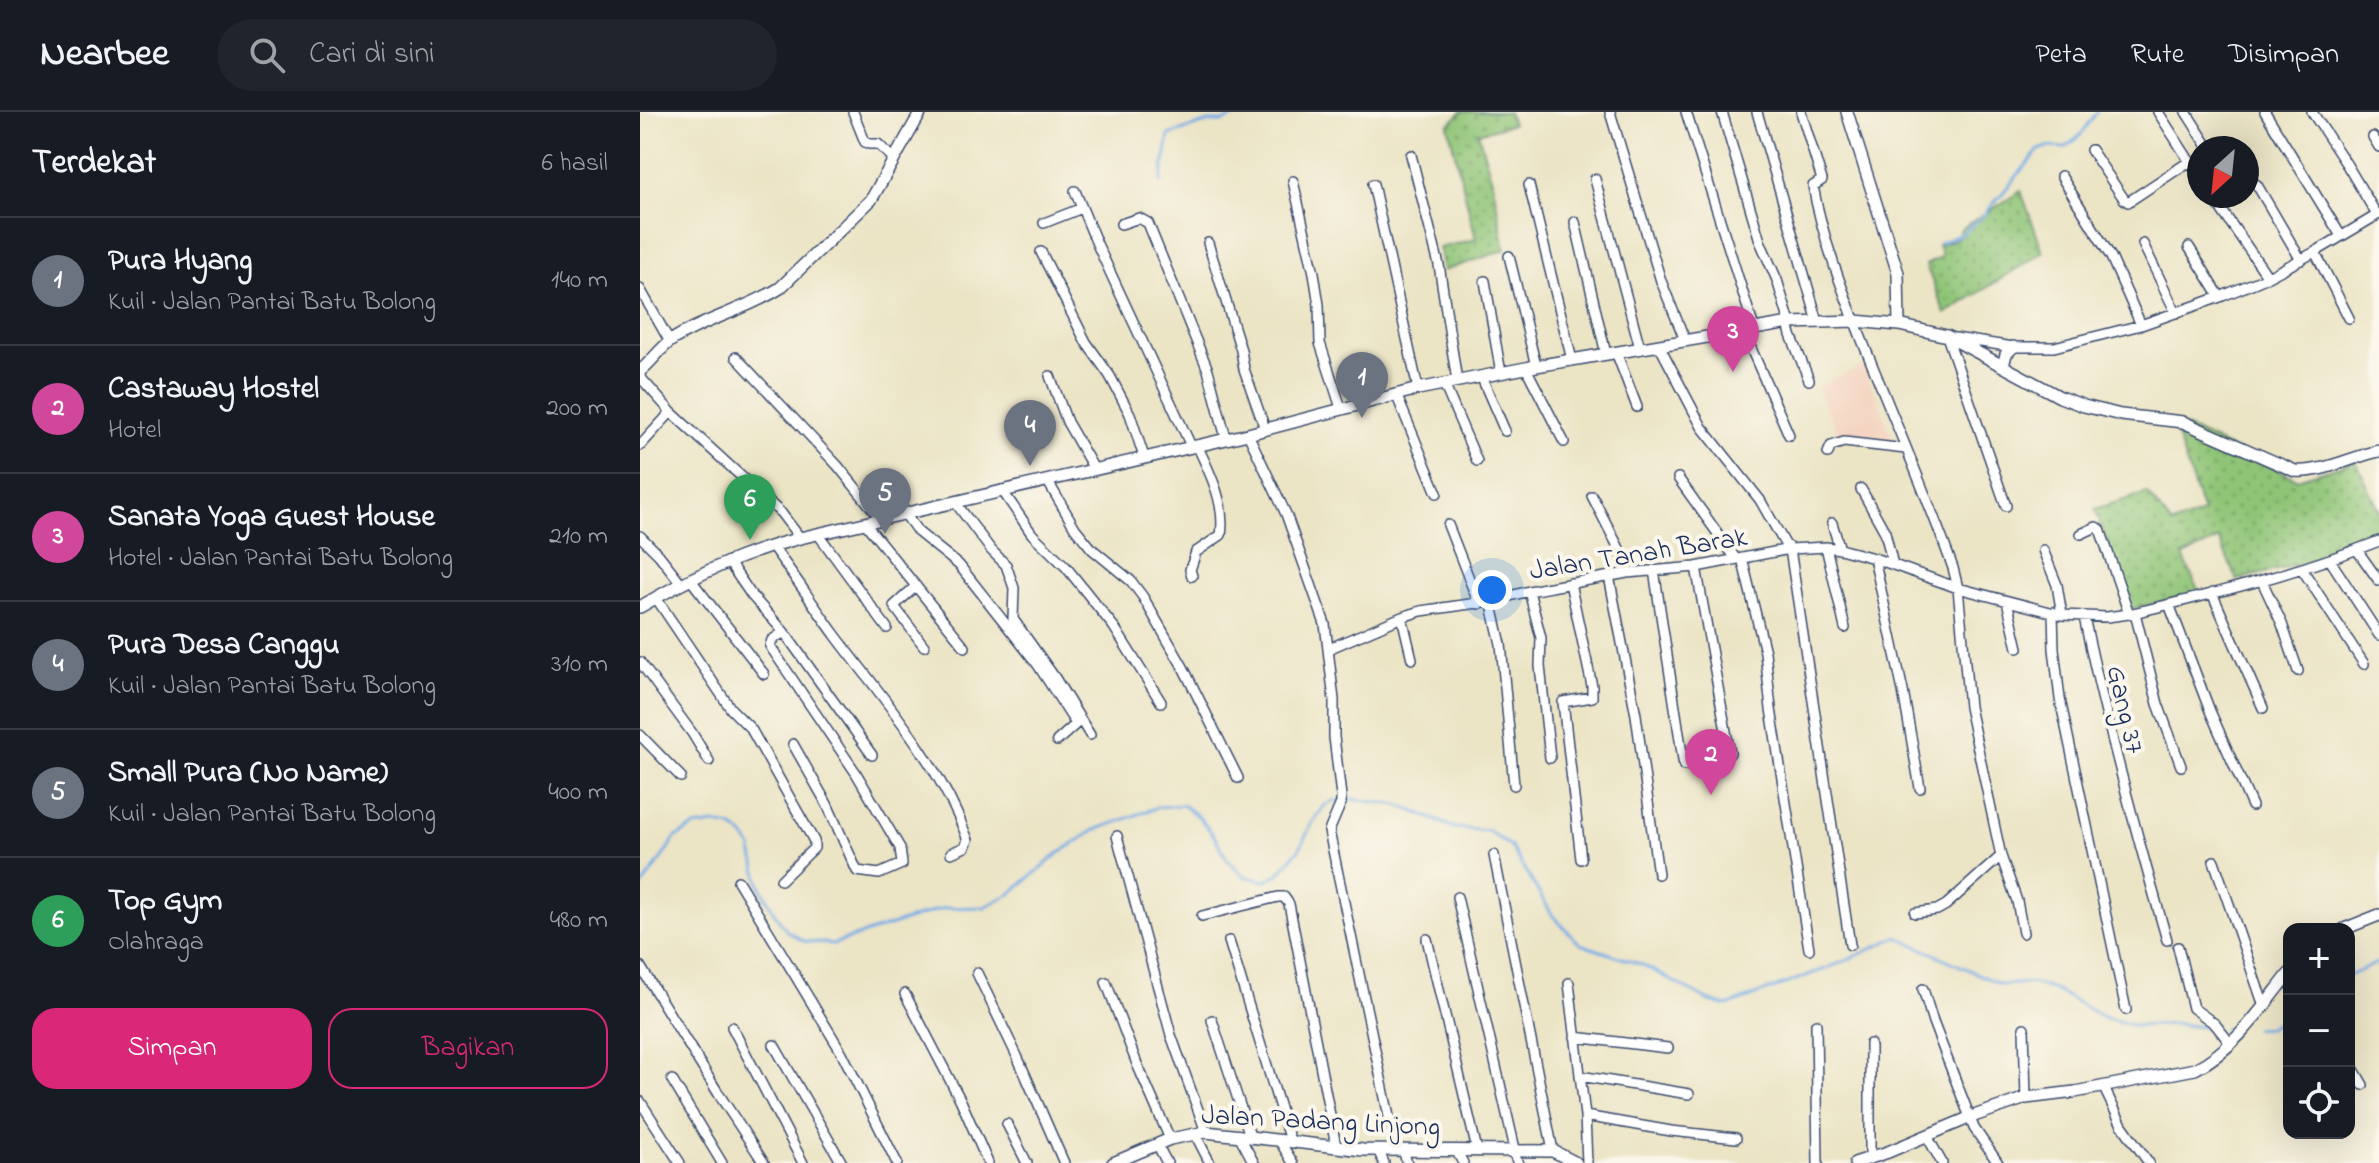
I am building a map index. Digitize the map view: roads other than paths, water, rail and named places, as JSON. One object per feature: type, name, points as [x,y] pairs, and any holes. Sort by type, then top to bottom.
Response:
[{"type":"street","points":[[853,112],[865,142],[878,144],[894,159]]},
{"type":"street","points":[[640,371],[670,342],[780,288],[866,207],[921,112]]},
{"type":"street","points":[[1610,112],[1661,281],[1685,340]]},
{"type":"street","points":[[1686,112],[1748,329],[1789,435]]},
{"type":"street","points":[[1722,112],[1760,241],[1777,280],[1791,335],[1809,380]]},
{"type":"street","points":[[1757,112],[1818,322]]},
{"type":"street","points":[[1801,112],[1822,180],[1813,186],[1827,241],[1855,321],[1948,554],[1958,588],[1969,707],[2001,856],[2017,901],[2023,933]]},
{"type":"street","points":[[1847,112],[1898,273],[1899,325]]},
{"type":"street","points":[[2158,112],[2187,156]]},
{"type":"street","points":[[2186,112],[2201,136]]},
{"type":"street","points":[[2265,112],[2341,236]]},
{"type":"street","points":[[640,607],[728,561],[800,538],[1248,434],[1396,394],[1481,376],[1789,323],[1855,321],[1899,325],[2013,347],[2054,347],[2141,325],[2268,277],[2378,214],[2312,112]]},
{"type":"street","points":[[2373,137],[2379,147]]},
{"type":"street","points":[[2091,150],[2128,202],[2187,163]]},
{"type":"street","points":[[1411,155],[1439,265],[1457,381]]},
{"type":"street","points":[[2061,176],[2111,257],[2141,325]]},
{"type":"street","points":[[1595,179],[1640,348]]},
{"type":"street","points":[[1293,181],[1314,273],[1320,343],[1341,408]]},
{"type":"street","points":[[1373,184],[1418,389]]},
{"type":"street","points":[[1529,185],[1572,360]]},
{"type":"street","points":[[2259,188],[2301,260]]},
{"type":"street","points":[[1075,191],[1194,446],[1211,476],[1224,519],[1221,535],[1196,552],[1190,570],[1192,576]]},
{"type":"street","points":[[1044,223],[1082,208]]},
{"type":"street","points":[[2220,208],[2268,277]]},
{"type":"street","points":[[1121,224],[1139,218],[1148,223],[1208,370],[1226,438]]},
{"type":"street","points":[[1575,222],[1611,353],[1637,407]]},
{"type":"street","points":[[1208,243],[1244,369],[1265,429]]},
{"type":"street","points":[[2143,244],[2176,313]]},
{"type":"street","points":[[2189,247],[2220,297]]},
{"type":"street","points":[[1041,252],[1086,342],[1110,376],[1130,414],[1144,457]]},
{"type":"street","points":[[2315,252],[2349,318]]},
{"type":"street","points":[[1509,256],[1531,367],[1564,442]]},
{"type":"street","points":[[1485,281],[1501,373]]},
{"type":"street","points":[[640,289],[670,342]]},
{"type":"street","points":[[1951,337],[2060,397],[2121,415],[2183,422],[2295,471],[2313,470],[2379,451]]},
{"type":"street","points":[[1951,337],[2006,506]]},
{"type":"street","points":[[1659,345],[1702,427],[1760,500],[1790,549],[1850,945]]},
{"type":"street","points":[[2003,366],[2006,354],[2013,347]]},
{"type":"street","points":[[736,357],[838,466],[881,519]]},
{"type":"street","points":[[1050,376],[1067,422],[1094,469]]},
{"type":"street","points":[[1481,376],[1505,431]]},
{"type":"street","points":[[640,377],[671,412],[781,513],[800,538]]},
{"type":"street","points":[[1444,384],[1477,461]]},
{"type":"street","points":[[1396,394],[1437,493]]},
{"type":"street","points":[[640,446],[671,412]]},
{"type":"street","points":[[1248,434],[1286,514],[1325,624],[1341,800],[1329,831],[1399,1150],[1407,1163]]},
{"type":"street","points":[[1828,453],[1831,446],[1844,442],[1906,449]]},
{"type":"street","points":[[1678,478],[1739,559],[1765,652],[1771,709],[1809,949]]},
{"type":"street","points":[[1047,480],[1092,549],[1129,579],[1143,597],[1183,667],[1238,778]]},
{"type":"street","points":[[1861,489],[1885,532],[1893,565]]},
{"type":"street","points":[[1002,490],[1032,534],[1066,567],[1114,627],[1161,702]]},
{"type":"street","points":[[1592,496],[1625,560],[1627,573]]},
{"type":"street","points":[[955,502],[1006,565],[1014,588],[1013,619],[1090,735]]},
{"type":"street","points":[[905,514],[918,532],[959,565],[1038,665],[1076,724],[1057,741]]},
{"type":"street","points":[[865,523],[965,647]]},
{"type":"street","points":[[1832,523],[1840,549]]},
{"type":"street","points":[[1448,525],[1479,604]]},
{"type":"street","points":[[2081,534],[2096,527],[2100,529],[2132,613],[2158,704],[2181,766]]},
{"type":"street","points":[[818,534],[887,628]]},
{"type":"street","points":[[640,536],[686,582],[764,674]]},
{"type":"street","name":"Jalan Tanah Barak","points":[[1328,649],[1421,611],[1479,604],[1609,576],[1696,567],[1790,549],[1840,549],[1958,588],[2058,614],[2084,617],[2132,613],[2262,581],[2379,541]]},
{"type":"street","points":[[772,546],[835,635],[902,720],[938,774],[968,840],[965,847],[951,853]]},
{"type":"street","points":[[1826,547],[1845,628]]},
{"type":"street","points":[[2043,550],[2057,585],[2054,649],[2060,699],[2126,1010]]},
{"type":"street","points":[[2357,550],[2379,581]]},
{"type":"street","points":[[1874,558],[1920,788]]},
{"type":"street","points":[[2330,560],[2379,635]]},
{"type":"street","points":[[728,561],[752,596],[784,632],[872,755]]},
{"type":"street","points":[[1696,567],[1730,753]]},
{"type":"street","points":[[2302,569],[2364,664]]},
{"type":"street","points":[[1654,570],[1684,766]]},
{"type":"street","points":[[1609,576],[1636,715],[1658,874]]},
{"type":"street","points":[[2262,581],[2282,624],[2298,671]]},
{"type":"street","points":[[1570,583],[1592,686],[1592,697],[1563,702],[1581,859]]},
{"type":"street","points":[[916,586],[894,606],[924,646]]},
{"type":"street","points":[[1529,591],[1541,638],[1540,666],[1550,758]]},
{"type":"street","points":[[2212,593],[2263,708]]},
{"type":"street","points":[[656,598],[731,709],[751,729],[814,841],[814,848],[781,880]]},
{"type":"street","points":[[1491,601],[1501,644],[1514,785]]},
{"type":"street","points":[[2007,601],[2018,648]]},
{"type":"street","points":[[2169,604],[2210,711],[2252,806]]},
{"type":"street","points":[[1402,617],[1412,659]]},
{"type":"street","name":"Gang 37","points":[[2084,617],[2129,810],[2167,940]]},
{"type":"street","points":[[784,632],[772,640],[770,646],[856,773],[900,848],[902,864],[879,874],[857,871],[827,804],[793,744]]},
{"type":"street","points":[[640,662],[709,761]]},
{"type":"street","points":[[640,735],[681,777]]},
{"type":"street","points":[[1117,836],[1171,1035],[1210,1163]]},
{"type":"street","points":[[1494,855],[1553,1151]]},
{"type":"street","points":[[1915,913],[1937,910],[1946,905],[2001,856]]},
{"type":"street","points":[[2214,861],[2264,1006]]},
{"type":"street","points":[[738,881],[842,1053],[897,1163]]},
{"type":"street","points":[[1202,916],[1278,897],[1284,897],[1289,904],[1336,1146]]},
{"type":"street","points":[[1457,897],[1518,1163]]},
{"type":"street","points":[[2355,925],[2379,915]]},
{"type":"street","points":[[1427,939],[1477,1150]]},
{"type":"street","points":[[1229,941],[1293,1163]]},
{"type":"street","points":[[2178,947],[2190,1002],[2198,1013],[2215,1024],[2227,1040]]},
{"type":"street","points":[[640,966],[764,1163]]},
{"type":"street","points":[[977,973],[1064,1163]]},
{"type":"street","points":[[1106,982],[1170,1139]]},
{"type":"street","points":[[1855,1163],[1870,1158],[1890,1158],[1927,1136],[2026,1098],[2195,1069],[2210,1062],[2283,982]]},
{"type":"street","points":[[1569,983],[1585,1116],[1587,1163]]},
{"type":"street","points":[[1923,989],[1974,1128],[1998,1163]]},
{"type":"street","points":[[905,994],[961,1101],[988,1163]]},
{"type":"street","points":[[1212,1020],[1254,1163]]},
{"type":"street","points":[[1816,1024],[1818,1163]]},
{"type":"street","points":[[732,1027],[803,1163]]},
{"type":"street","points":[[2024,1028],[2026,1098]]},
{"type":"street","points":[[1575,1037],[1668,1048]]},
{"type":"street","points":[[1870,1044],[1870,1158]]},
{"type":"street","points":[[774,1045],[842,1163]]},
{"type":"street","points":[[2352,1067],[2363,1085]]},
{"type":"street","points":[[1580,1076],[1689,1094]]},
{"type":"street","points":[[672,1080],[722,1163]]},
{"type":"street","points":[[2103,1086],[2122,1125],[2149,1163]]},
{"type":"street","points":[[640,1101],[680,1163]]},
{"type":"street","points":[[1585,1116],[1671,1131],[1736,1138]]},
{"type":"street","points":[[1007,1124],[1027,1163]]},
{"type":"street","name":"Jalan Padang Linjong","points":[[1121,1161],[1170,1139],[1200,1133],[1378,1150],[1553,1151],[1576,1163]]},
{"type":"street","points":[[1927,1136],[1942,1163]]},
{"type":"street","points":[[1157,1144],[1167,1163]]},
{"type":"street","points":[[1378,1150],[1384,1163]]},
{"type":"street","points":[[1456,1150],[1463,1163]]},
{"type":"waterway","points":[[1161,182],[1169,135],[1209,122],[1223,122],[1244,112]]},
{"type":"waterway","points":[[1940,243],[1963,233],[1984,215],[2039,150],[2065,148],[2080,136],[2097,112]]},
{"type":"waterway","points":[[640,889],[676,837],[694,827],[715,824],[731,827],[743,835],[751,846],[760,885],[787,931],[804,941],[833,944],[944,908],[984,907],[1010,894],[1059,853],[1095,830],[1158,807],[1183,805],[1198,816],[1227,859],[1244,876],[1264,881],[1279,874],[1300,848],[1324,806],[1333,801],[1351,799],[1398,805],[1455,828],[1489,831],[1511,847],[1553,916],[1580,944],[1643,965],[1707,1000],[1727,1006],[1843,962],[1897,937],[2002,985],[2033,983],[2057,991],[2103,1017],[2135,1026],[2179,1024],[2216,1029]]},
{"type":"waterway","points":[[2355,973],[2379,962]]},
{"type":"waterway","points":[[2255,1029],[2268,1028],[2283,1019]]},
{"type":"waterway","points":[[2224,1029],[2233,1030]]},
{"type":"place","name":"Sanata Yoga Guest House","points":[[1733,372]]},
{"type":"place","name":"Pura Hyang","points":[[1362,418]]},
{"type":"place","name":"Pura Desa Canggu","points":[[1030,466]]},
{"type":"place","name":"Small Pura (No Name)","points":[[885,534]]},
{"type":"place","name":"Top Gym","points":[[750,540]]},
{"type":"place","name":"Castaway Hostel","points":[[1711,795]]}]
